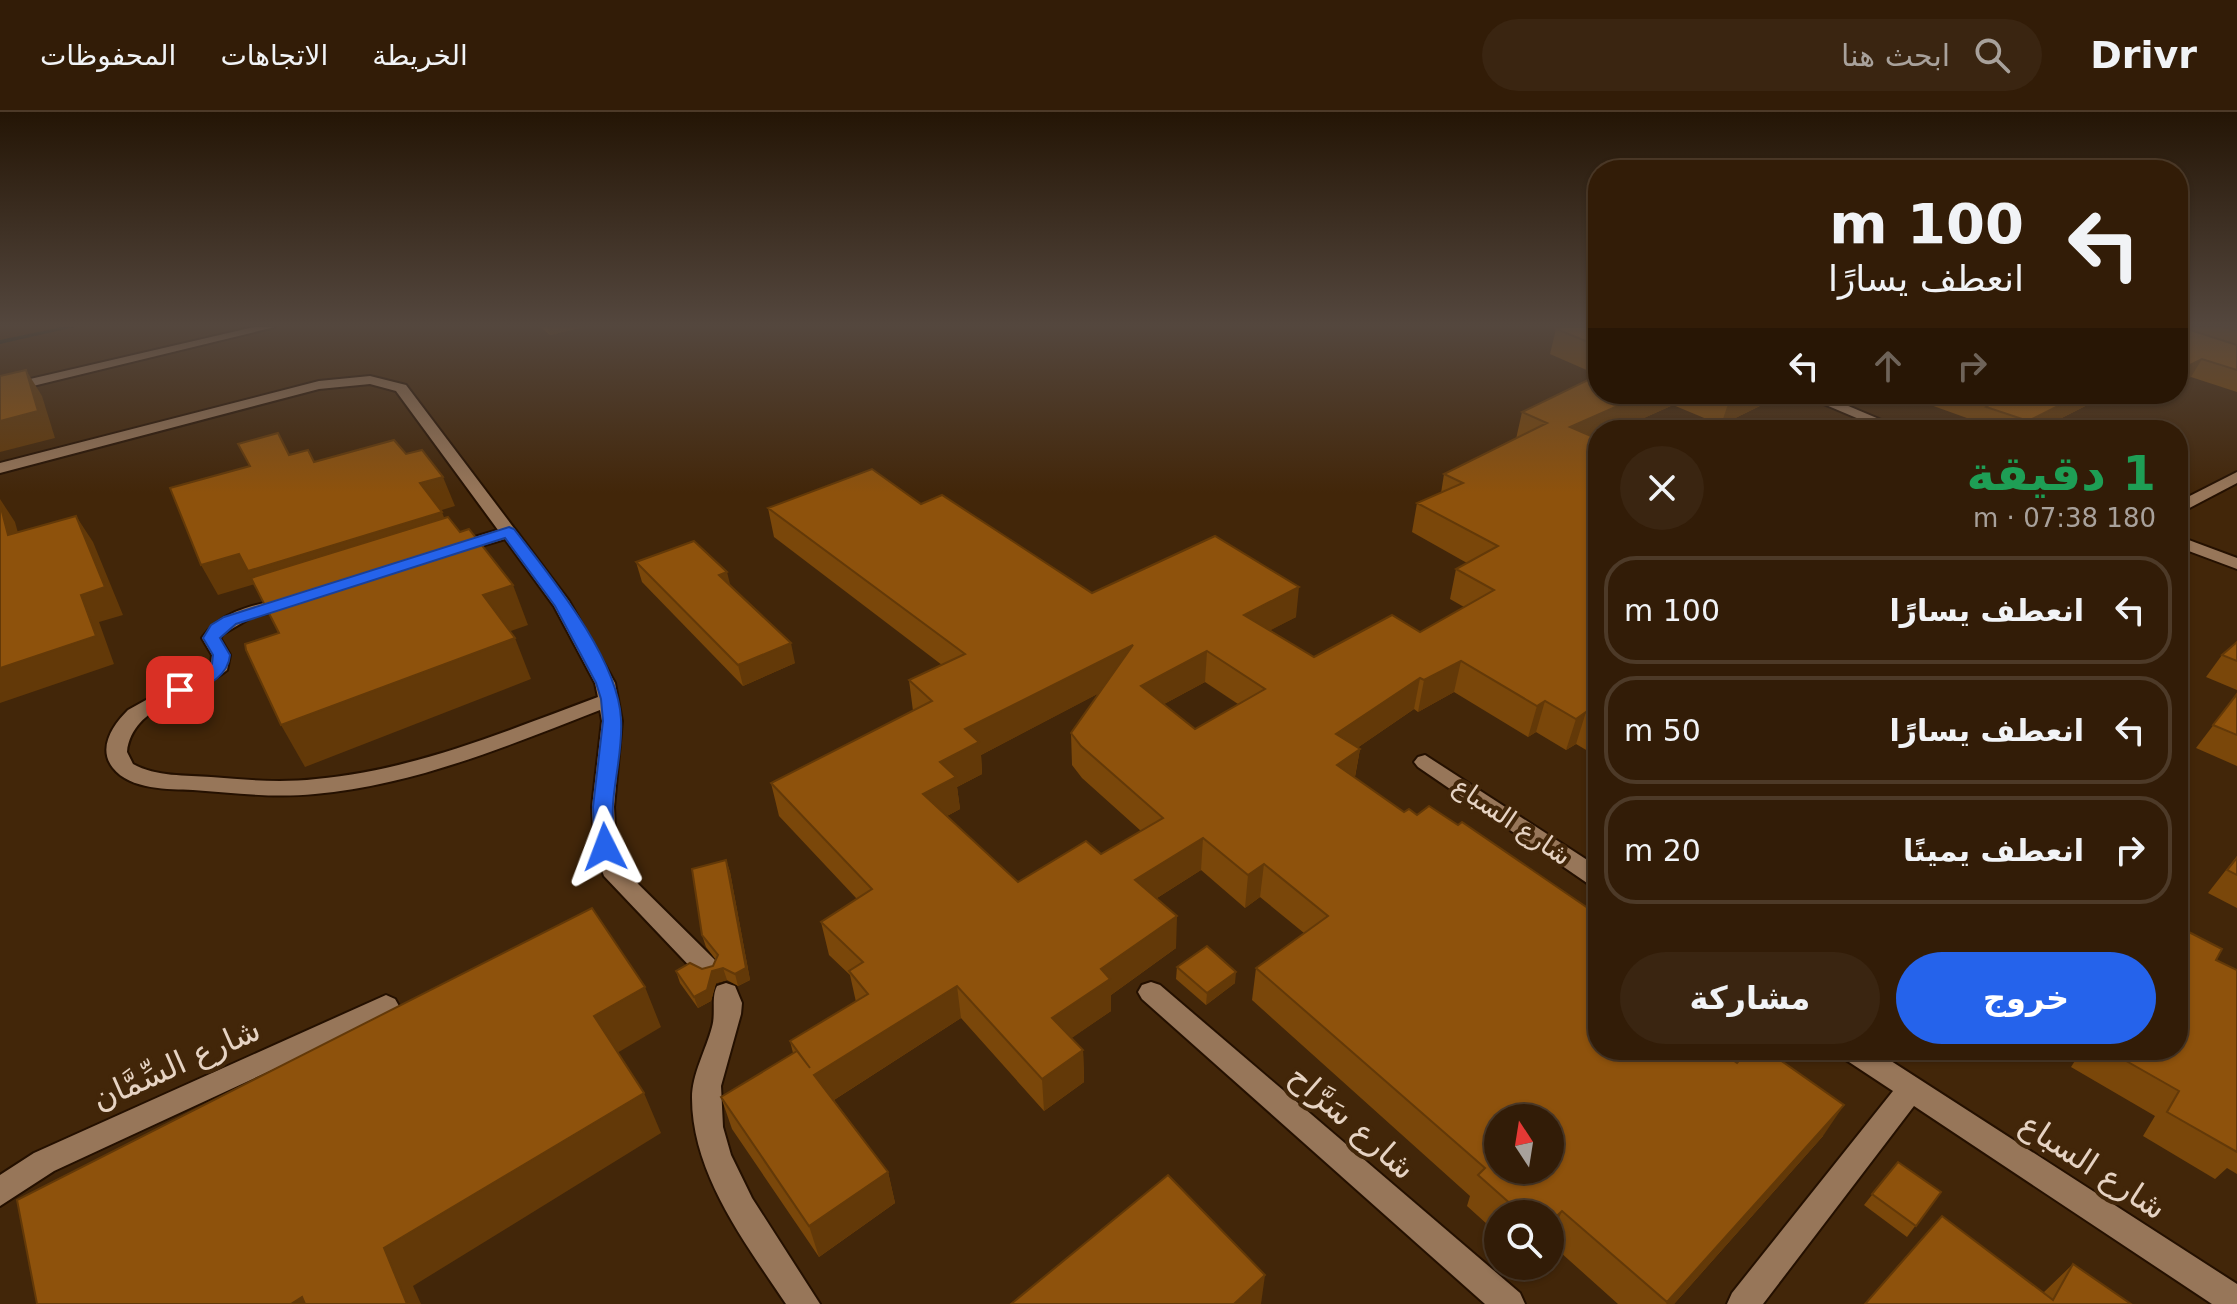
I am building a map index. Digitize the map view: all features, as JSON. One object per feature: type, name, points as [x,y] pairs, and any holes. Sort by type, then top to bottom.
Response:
[{"type":"street","points":[[0,390],[31,383]]},
{"type":"street","points":[[0,468],[336,383]]},
{"type":"street","points":[[385,383],[405,392],[563,605],[605,683],[610,699],[612,721],[603,807],[605,847],[616,876],[707,968]]},
{"type":"street","points":[[1832,404],[1873,420]]},
{"type":"street","points":[[2188,504],[2237,477]]},
{"type":"street","points":[[435,555],[509,532]]},
{"type":"street","points":[[2188,545],[2237,564]]},
{"type":"street","points":[[303,597],[217,628],[211,638],[221,655],[220,666],[207,678],[145,708],[123,729],[118,739],[118,762],[125,771],[166,781],[252,788],[348,783],[445,760],[610,699]]},
{"type":"street","name":"شارع السباع","points":[[1425,762],[1588,872]]},
{"type":"street","name":"شارع سَرَّاح","points":[[1151,992],[1509,1304]]},
{"type":"street","points":[[726,993],[731,1012],[711,1063],[706,1099],[713,1139],[752,1224],[804,1304]]},
{"type":"street","name":"شارع السِّمَّان","points":[[0,1192],[44,1162],[386,1006]]},
{"type":"street","name":"شارع السباع","points":[[1866,1060],[2237,1302]]},
{"type":"street","points":[[1743,1304],[1910,1090]]},
{"type":"building","points":[[0,383],[30,383],[38,411],[0,421]]},
{"type":"building","points":[[1582,383],[1588,383],[1588,404],[1622,404],[1570,427],[1588,435],[1588,713],[1576,719],[1545,701],[1537,706],[1461,661],[1424,680],[1420,678],[1336,734],[1360,749],[1337,765],[1404,812],[1409,809],[1417,815],[1429,806],[1458,825],[1462,822],[1588,908],[1588,1060],[1733,1060],[1737,1063],[1740,1060],[1780,1060],[1844,1105],[1667,1302],[1564,1213],[1564,1200],[1506,1200],[1488,1184],[1564,1184],[1564,1104],[1484,1104],[1484,1167],[1256,968],[1328,916],[1264,864],[1248,875],[1203,838],[1135,880],[1177,916],[1101,969],[1110,979],[1052,1018],[1083,1050],[1042,1079],[957,986],[814,1075],[888,1172],[809,1226],[721,1097],[797,1051],[810,1068],[790,1041],[868,994],[849,971],[863,962],[821,922],[872,889],[771,783],[932,701],[909,680],[965,654],[768,508],[872,469],[921,504],[942,495],[1092,593],[1215,536],[1299,587],[1244,615],[1314,657],[1392,615],[1420,632],[1494,590],[1456,569],[1498,546],[1417,503],[1463,483],[1444,474],[1547,423],[1522,412]],"holes":[[[1133,645],[1071,733],[1081,746],[1163,818],[1101,854],[1086,841],[1018,882],[923,794],[956,777],[940,762],[979,742],[965,729]],[[1207,651],[1265,689],[1195,729],[1141,686]]]},
{"type":"building","points":[[1990,404],[2062,404],[2030,420],[1986,407]]},
{"type":"building","points":[[278,433],[289,455],[308,450],[314,462],[394,440],[406,454],[422,450],[443,477],[420,483],[442,512],[248,571],[239,554],[201,565],[170,488],[250,466],[238,444]]},
{"type":"building","points":[[0,504],[8,535],[76,516],[105,587],[81,595],[96,636],[0,668]]},
{"type":"building","points":[[448,517],[460,532],[469,529],[513,585],[483,595],[515,638],[281,725],[246,650],[245,644],[279,633],[251,578]]},
{"type":"building","points":[[694,541],[727,572],[719,575],[791,643],[738,665],[636,562]]},
{"type":"building","points":[[2237,642],[2237,661],[2222,655]]},
{"type":"building","points":[[2237,694],[2237,735],[2213,725]]},
{"type":"building","points":[[2237,858],[2237,875],[2227,870]]},
{"type":"building","points":[[726,860],[746,968],[735,974],[723,968],[712,971],[707,990],[694,997],[676,971],[690,963],[702,969],[713,966],[718,955],[702,935],[692,869]]},
{"type":"building","points":[[592,908],[645,987],[594,1016],[644,1093],[384,1248],[407,1304],[305,1304],[302,1297],[291,1304],[37,1304],[17,1200]]},
{"type":"building","points":[[2188,932],[2222,949],[2216,960],[2237,970],[2237,1152],[2167,1112],[2179,1091],[2125,1060],[2188,1060]]},
{"type":"building","points":[[1207,946],[1236,972],[1207,993],[1177,967]]},
{"type":"building","points":[[1898,1162],[1941,1192],[1916,1226],[1872,1194]]},
{"type":"building","points":[[1168,1175],[1265,1275],[1234,1304],[1011,1304]]},
{"type":"building","points":[[1942,1216],[2053,1300],[2073,1264],[2131,1304],[1865,1304]]},
{"type":"route","points":[[180,690],[207,678],[220,666],[221,655],[211,638],[217,628],[230,621],[509,532],[563,605],[605,683],[610,699],[612,721],[603,807],[605,847]]}]
